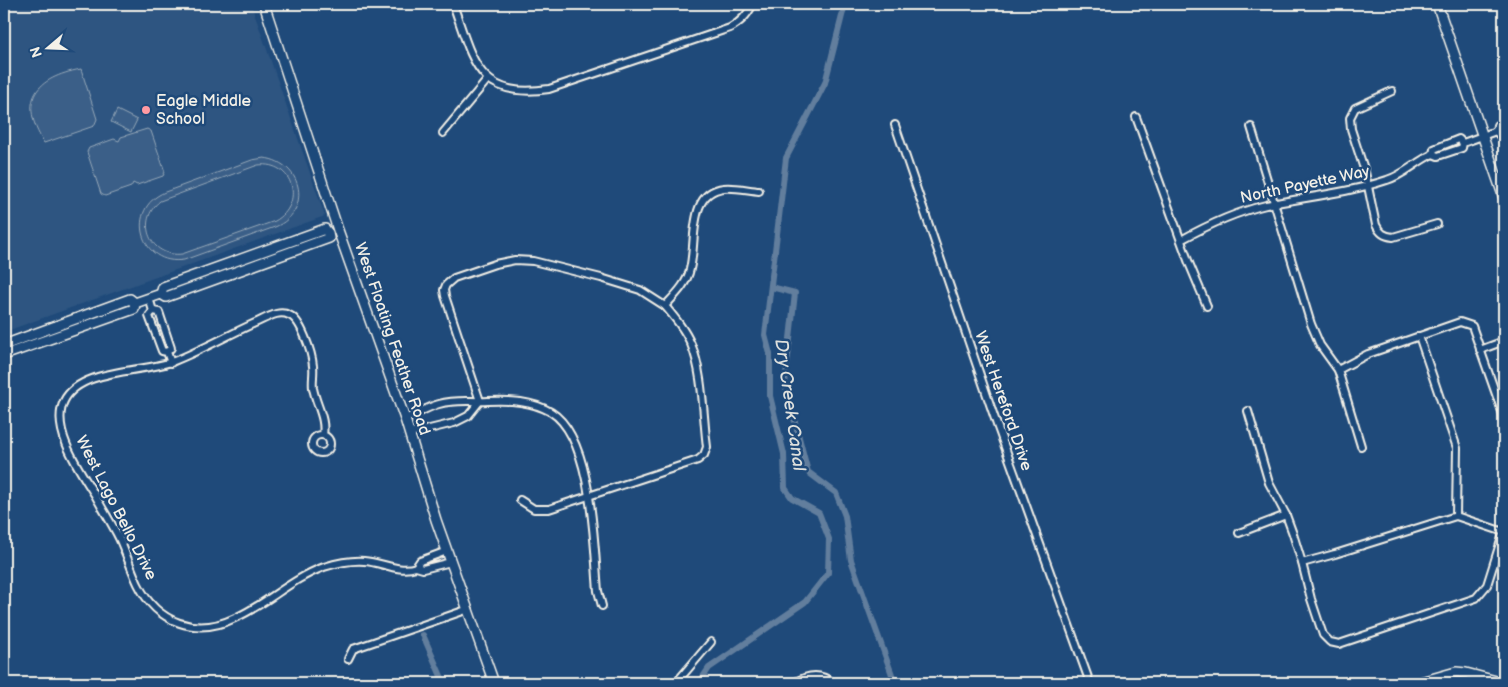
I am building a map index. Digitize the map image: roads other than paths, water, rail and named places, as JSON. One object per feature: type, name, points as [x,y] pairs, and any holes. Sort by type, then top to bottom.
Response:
[{"type":"main road","name":"West Floating Feather Road","points":[[264,4],[338,230],[494,683]]},
{"type":"main road","points":[[1437,4],[1504,198]]},
{"type":"main road","points":[[135,303],[161,294],[163,287],[325,228],[328,233],[338,230]]},
{"type":"main road","points":[[4,345],[130,299],[135,303]]},
{"type":"main road","points":[[4,356],[134,309],[135,303]]},
{"type":"main road","points":[[1417,683],[1456,672],[1504,683]]},
{"type":"street","points":[[453,4],[474,62],[488,79],[499,86],[513,91],[529,93],[549,90],[730,28],[748,14],[753,4]]},
{"type":"street","points":[[443,134],[488,79]]},
{"type":"street","points":[[1392,91],[1355,108],[1350,118],[1351,129],[1359,151],[1376,226],[1386,236],[1393,237],[1437,224]]},
{"type":"street","points":[[1136,117],[1207,306]]},
{"type":"street","points":[[1504,123],[1498,125],[1496,131],[1501,136],[1504,135]]},
{"type":"street","name":"West Hereford Drive","points":[[894,125],[996,425],[1090,683]]},
{"type":"street","points":[[1250,127],[1311,324],[1320,345],[1338,370],[1361,446]]},
{"type":"street","name":"North Payette Way","points":[[1181,240],[1214,222],[1233,215],[1275,204],[1368,186],[1396,177],[1433,154],[1434,149],[1459,139],[1463,143],[1496,131]]},
{"type":"street","points":[[665,306],[682,287],[690,269],[700,203],[707,195],[725,188],[758,191]]},
{"type":"street","points":[[480,401],[445,296],[446,285],[454,278],[495,264],[515,260],[533,261],[640,290],[665,306],[685,332],[694,354],[707,447],[704,455],[698,460],[549,509],[534,509],[520,500]]},
{"type":"street","points":[[148,298],[153,311]]},
{"type":"street","points":[[153,311],[159,312],[171,348],[167,352]]},
{"type":"street","points":[[153,311],[149,316],[162,351],[167,352]]},
{"type":"street","points":[[167,352],[171,363],[276,314],[291,315],[300,325],[311,355],[313,390],[324,422],[323,436]]},
{"type":"street","points":[[1338,370],[1368,354],[1460,322],[1466,323],[1472,326],[1504,417]]},
{"type":"street","points":[[1418,336],[1457,448],[1456,516]]},
{"type":"street","points":[[1480,350],[1504,341]]},
{"type":"street","name":"West Lago Bello Drive","points":[[171,363],[89,380],[74,388],[64,402],[61,416],[62,431],[77,467],[118,536],[138,584],[151,604],[167,618],[198,628],[215,626],[234,619],[261,604],[298,579],[344,562],[366,561],[409,570],[416,568]]},
{"type":"street","points":[[404,419],[437,404],[461,399],[527,402],[552,413],[566,427],[576,444],[589,496],[598,592],[602,606]]},
{"type":"street","points":[[409,434],[454,423],[468,416],[480,401]]},
{"type":"street","points":[[1248,412],[1270,483],[1286,515],[1323,634],[1330,642],[1339,644],[1472,600],[1487,585],[1504,532],[1456,516],[1302,563]]},
{"type":"street","points":[[1239,533],[1286,515]]},
{"type":"street","points":[[447,551],[420,561],[416,568],[423,569],[451,562]]},
{"type":"street","points":[[348,659],[353,649],[469,609]]},
{"type":"street","points":[[676,683],[710,642]]},
{"type":"street","points":[[794,683],[809,676],[819,676],[833,683]]},
{"type":"waterway","name":"Dry Creek Canal","points":[[699,683],[709,668],[805,602],[828,573],[829,539],[819,513],[792,498],[785,488],[784,454],[770,396],[770,354],[765,335],[786,158],[825,83],[845,4]]},
{"type":"waterway","points":[[771,287],[795,293],[785,384],[808,472],[836,493],[845,516],[851,560],[895,683]]},
{"type":"waterway","points":[[423,635],[444,683]]},
{"type":"place","name":"Eagle Middle School","points":[[146,110]]}]
